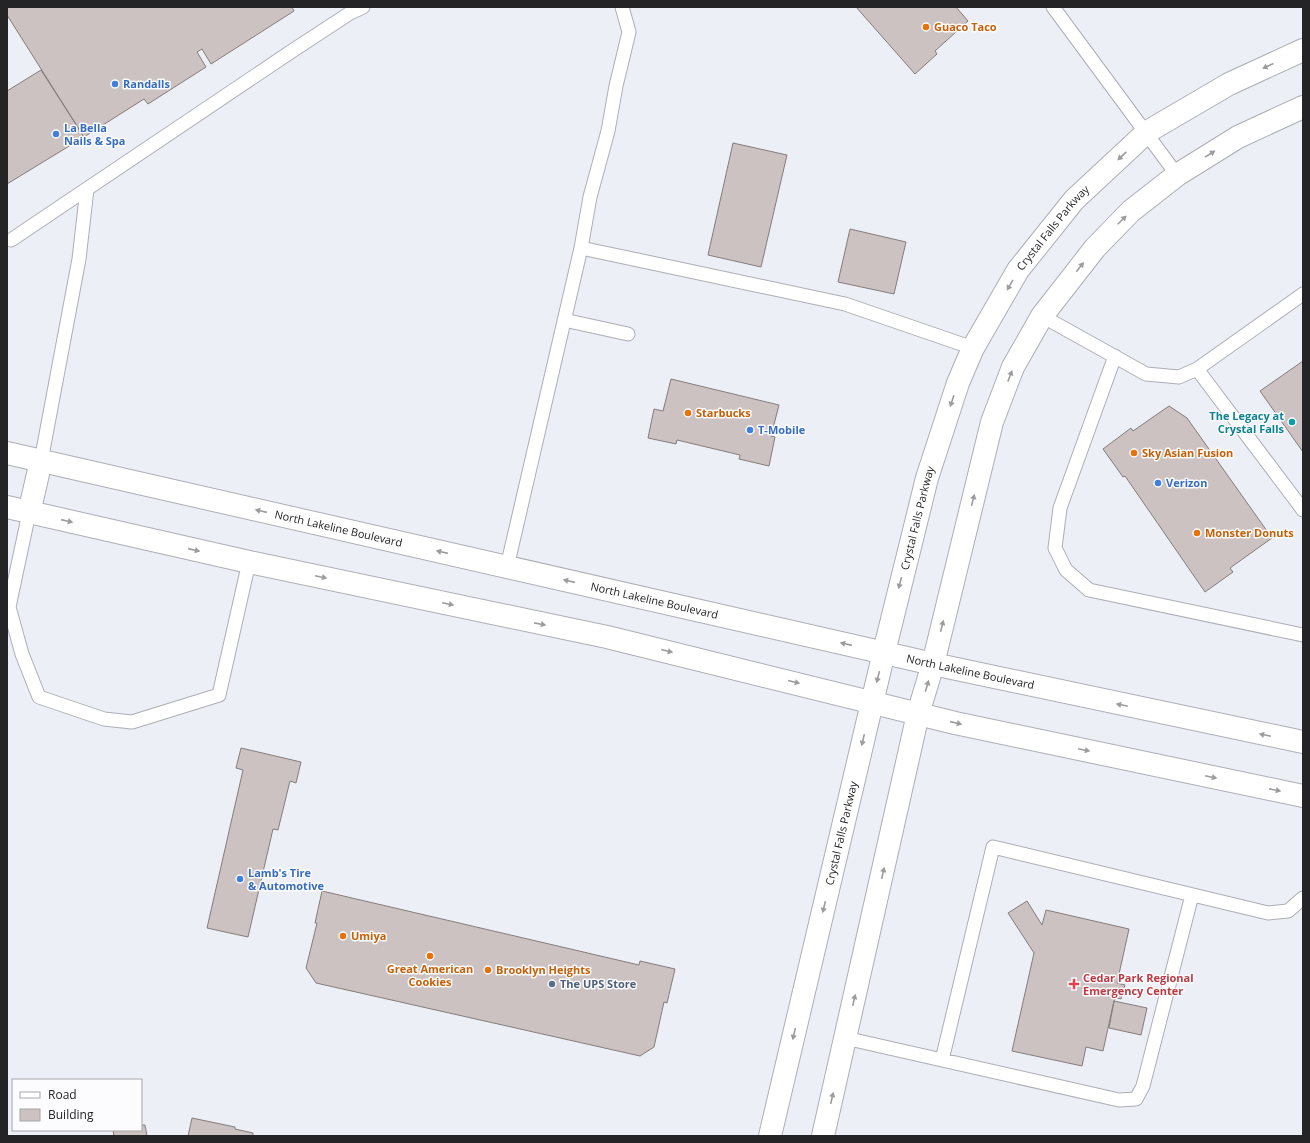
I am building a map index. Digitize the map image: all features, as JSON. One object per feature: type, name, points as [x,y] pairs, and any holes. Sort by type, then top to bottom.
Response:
[{"type":"main road","name":"Crystal Falls Parkway","points":[[770,1136],[871,702],[927,478],[958,383],[973,348],[1018,270],[1074,200],[1147,132],[1229,84],[1303,50]]},
{"type":"main road","points":[[823,1136],[918,714],[933,664],[992,422],[1013,368],[1042,316],[1094,248],[1131,211],[1177,175],[1238,137],[1303,108]]},
{"type":"main road","name":"North Lakeline Boulevard","points":[[7,453],[933,664],[1303,742]]},
{"type":"main road","points":[[29,513],[41,461]]},
{"type":"main road","points":[[7,508],[249,562],[606,637],[971,727],[1303,796]]},
{"type":"lane","points":[[11,240],[289,53],[350,13],[363,7]]},
{"type":"lane","points":[[507,567],[581,248],[590,197],[608,131],[616,86],[629,32],[622,7]]},
{"type":"lane","points":[[1053,7],[1147,132],[1177,175]]},
{"type":"lane","points":[[41,461],[79,259],[86,189]]},
{"type":"lane","points":[[581,248],[845,304],[973,348]]},
{"type":"lane","points":[[1042,316],[1146,374],[1179,377],[1197,369],[1303,294]]},
{"type":"lane","points":[[564,320],[628,334]]},
{"type":"lane","points":[[1115,356],[1060,508],[1055,548],[1066,570],[1089,590],[1303,635]]},
{"type":"lane","points":[[1197,369],[1303,510]]},
{"type":"lane","points":[[29,513],[9,607],[22,654],[40,697],[104,719],[132,722],[219,695],[249,562]]},
{"type":"lane","points":[[942,1060],[993,847],[1268,913],[1288,912],[1303,898]]},
{"type":"lane","points":[[845,1038],[1119,1100],[1136,1100],[1143,1086],[1192,895]]},
{"type":"building","name":"Randalls","points":[[7,7],[292,7],[294,11],[211,64],[202,49],[197,52],[206,67],[148,104],[144,99],[84,137],[7,15]]},
{"type":"building","points":[[856,7],[956,7],[968,21],[935,51],[937,54],[915,74]]},
{"type":"building","points":[[41,70],[84,137],[7,184],[7,91]]},
{"type":"building","points":[[733,143],[787,155],[761,267],[708,255]]},
{"type":"building","points":[[850,229],[906,242],[894,294],[838,282]]},
{"type":"building","name":"The Legacy at Crystal Falls","points":[[1303,361],[1303,452],[1260,391]]},
{"type":"building","points":[[671,379],[779,405],[771,436],[775,437],[769,466],[739,459],[740,455],[677,440],[676,444],[648,438],[654,409],[663,411]]},
{"type":"building","points":[[1169,406],[1187,418],[1272,538],[1230,568],[1233,572],[1205,592],[1125,476],[1123,477],[1103,449],[1131,428],[1133,431]]},
{"type":"building","name":"Lamb's Tire & Automotive","points":[[241,748],[301,762],[296,783],[290,781],[278,830],[273,829],[248,937],[207,928],[243,770],[236,768]]},
{"type":"building","points":[[322,891],[639,965],[640,961],[675,969],[667,1003],[664,1002],[654,1047],[640,1056],[316,983],[306,968],[317,923],[315,923]]},
{"type":"building","name":"Cedar Park Regional Emergency Center","points":[[1027,901],[1042,925],[1046,910],[1129,929],[1117,983],[1125,985],[1121,999],[1116,998],[1114,1001],[1103,1051],[1086,1047],[1082,1066],[1012,1051],[1034,953],[1008,913]]},
{"type":"building","points":[[1114,1001],[1147,1008],[1141,1035],[1109,1028]]},
{"type":"building","points":[[192,1118],[235,1127],[235,1129],[253,1133],[253,1136],[188,1136]]},
{"type":"building","points":[[142,1125],[145,1125],[147,1136],[114,1136],[113,1131],[142,1131]]},
{"type":"place","name":"Guaco Taco","points":[[926,27]]},
{"type":"place","name":"Randalls","points":[[115,84]]},
{"type":"place","name":"La Bella Nails & Spa","points":[[56,134]]},
{"type":"place","name":"Starbucks","points":[[688,413]]},
{"type":"place","name":"The Legacy at Crystal Falls","points":[[1292,422]]},
{"type":"place","name":"T-Mobile","points":[[750,430]]},
{"type":"place","name":"Sky Asian Fusion","points":[[1134,453]]},
{"type":"place","name":"Verizon","points":[[1158,483]]},
{"type":"place","name":"Monster Donuts","points":[[1197,533]]},
{"type":"place","name":"Lamb's Tire & Automotive","points":[[240,879]]},
{"type":"place","name":"Umiya","points":[[343,936]]},
{"type":"place","name":"Great American Cookies","points":[[430,956]]},
{"type":"place","name":"Brooklyn Heights","points":[[488,970]]},
{"type":"place","name":"The UPS Store","points":[[552,984]]},
{"type":"place","name":"Cedar Park Regional Emergency Center","points":[[1074,984]]}]
